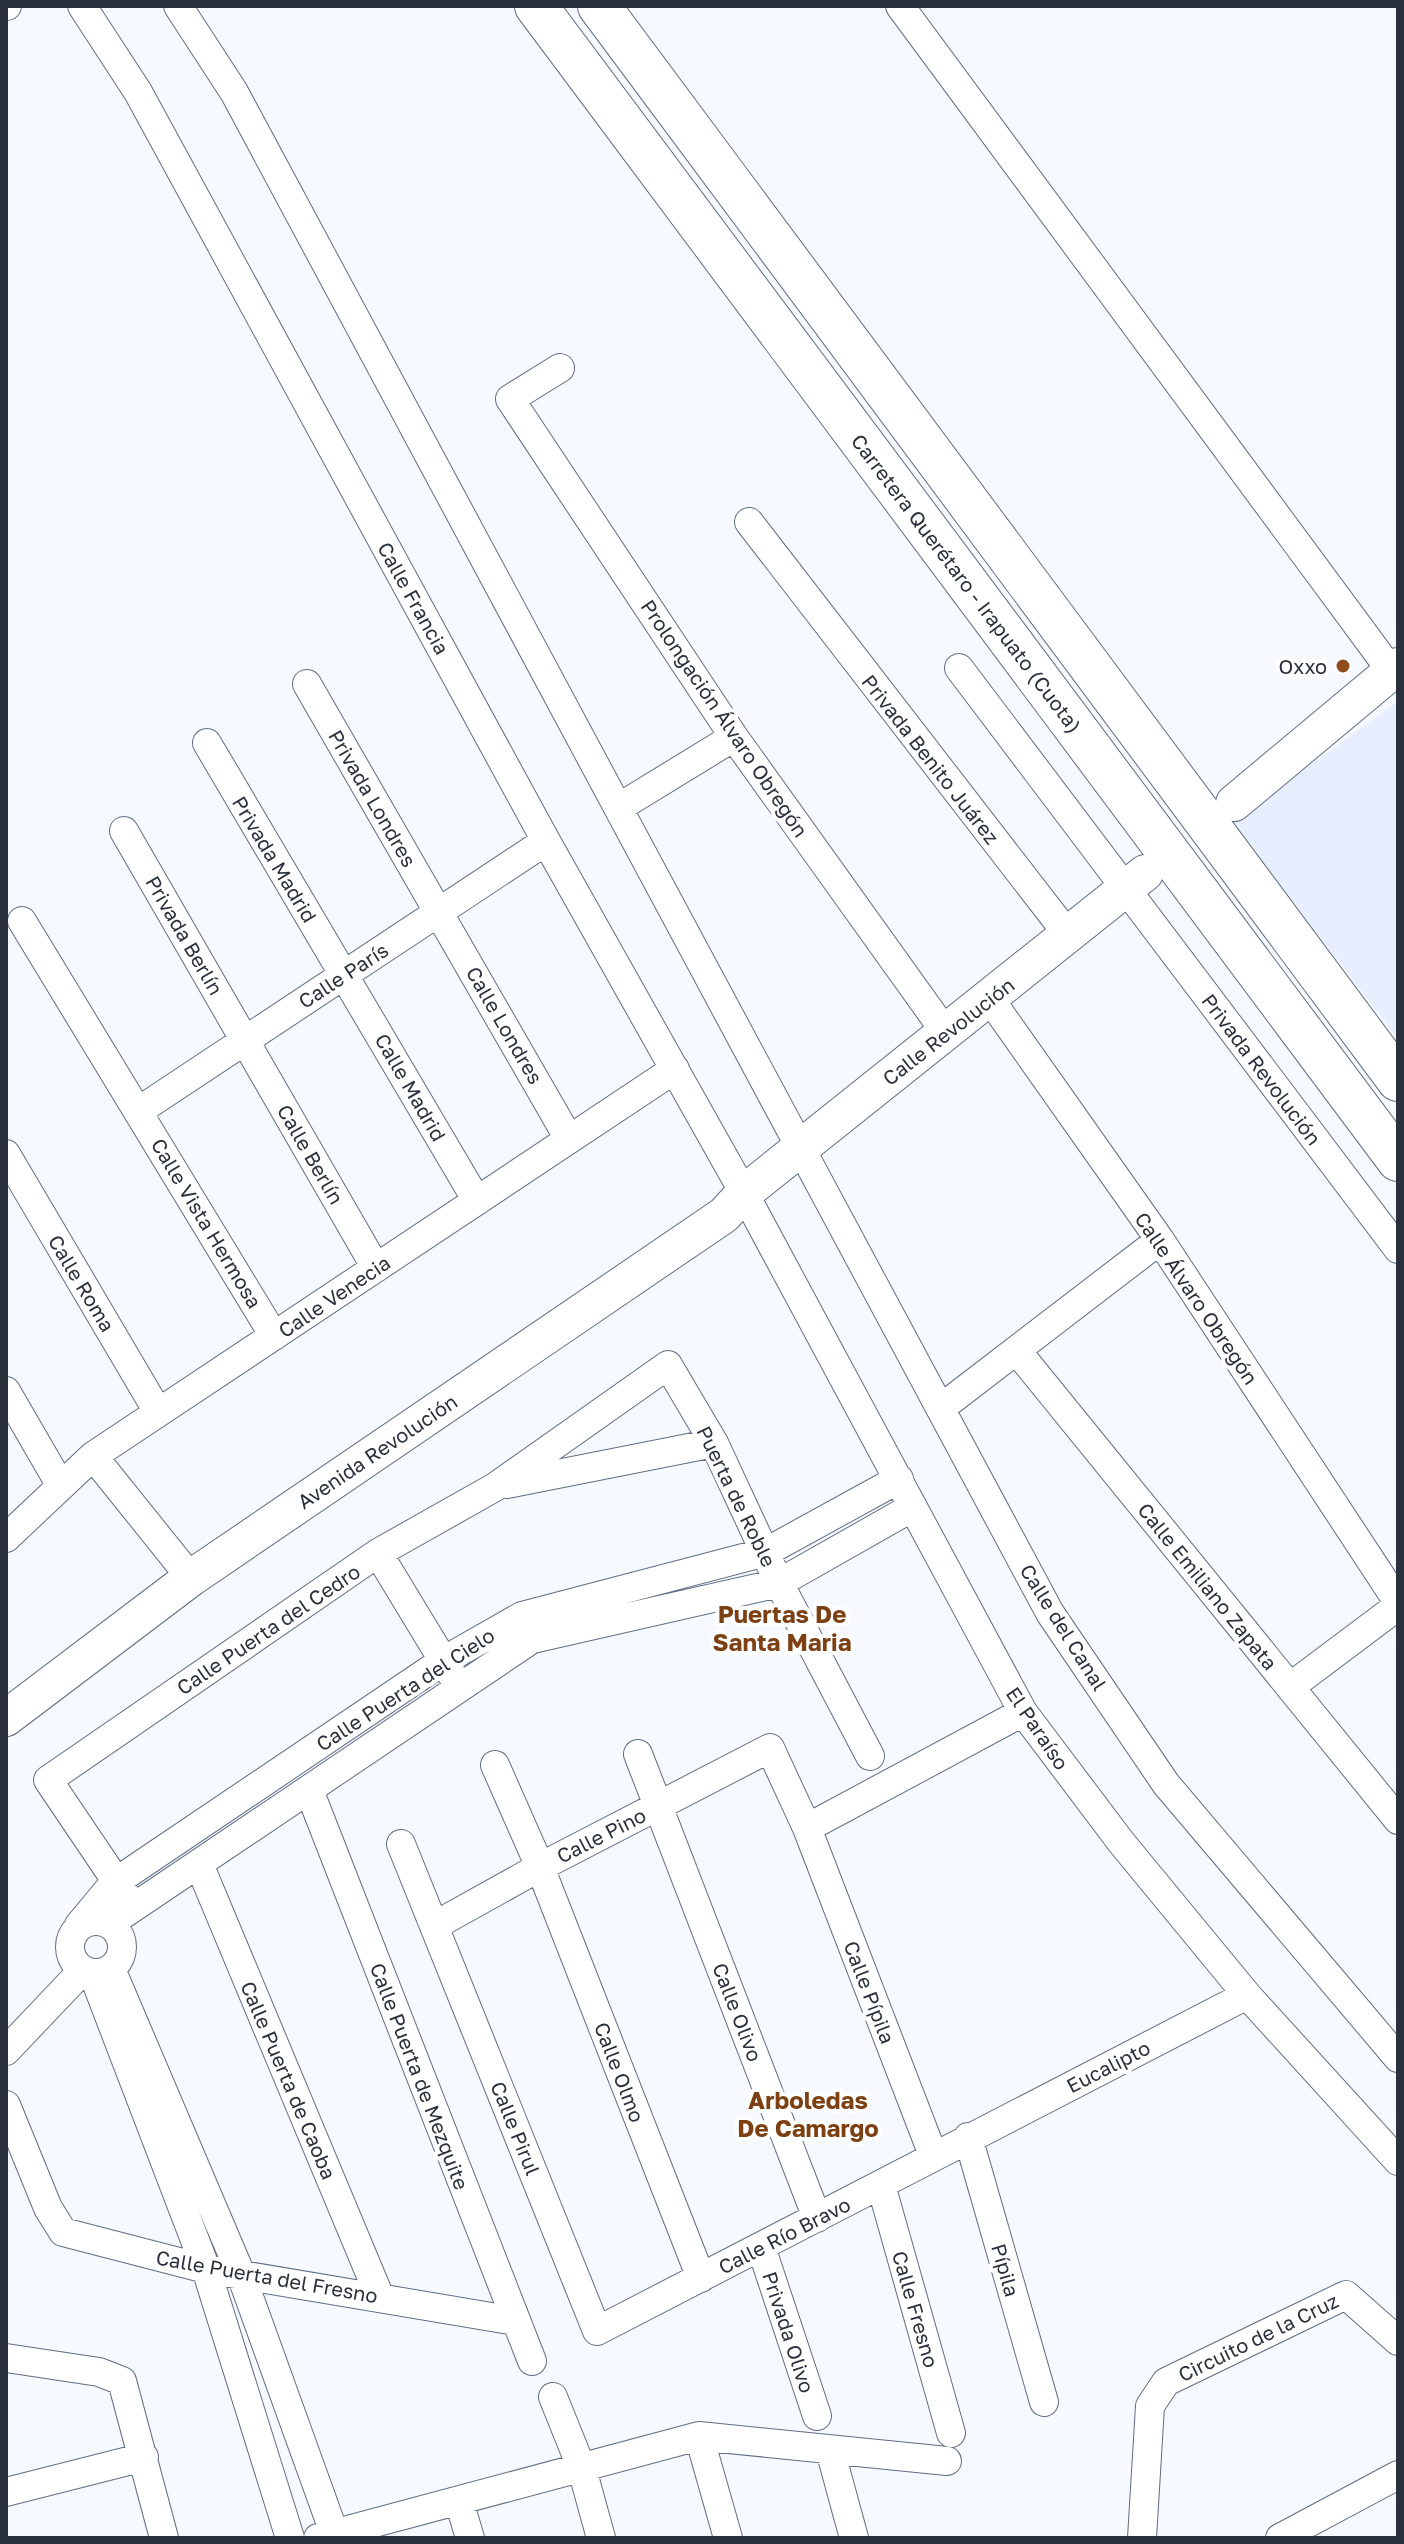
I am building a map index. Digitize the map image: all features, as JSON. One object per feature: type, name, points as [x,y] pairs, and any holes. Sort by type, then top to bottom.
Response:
[{"type":"highway","name":"Carretera Querétaro - Irapuato (Cuota)","points":[[536,6],[1398,1160]]},
{"type":"highway","points":[[599,6],[1398,1080]]},
{"type":"main road","points":[[1234,803],[1395,669]]},
{"type":"main road","name":"Calle Revolución","points":[[747,1190],[1136,881]]},
{"type":"main road","name":"Avenida Revolución","points":[[6,1718],[191,1578],[724,1215],[747,1190]]},
{"type":"street","name":"Calle Francia","points":[[82,6],[138,92],[546,841],[747,1190]]},
{"type":"street","points":[[178,6],[234,92],[618,808],[796,1152]]},
{"type":"street","points":[[900,6],[1395,669]]},
{"type":"street","name":"Prolongación Álvaro Obregón","points":[[560,368],[510,399],[734,737],[946,1033]]},
{"type":"street","name":"Privada Benito Juárez","points":[[749,522],[1069,936]]},
{"type":"street","name":"Privada Revolución","points":[[959,668],[1136,881],[1398,1249]]},
{"type":"street","name":"Privada Londres","points":[[307,684],[440,911]]},
{"type":"street","points":[[618,808],[734,737]]},
{"type":"street","name":"Privada Madrid","points":[[207,743],[344,974]]},
{"type":"street","name":"Privada Berlín","points":[[124,831],[245,1040]]},
{"type":"street","name":"Calle París","points":[[140,1110],[546,841]]},
{"type":"street","name":"Calle Londres","points":[[440,911],[569,1139]]},
{"type":"street","name":"Calle Vista Hermosa","points":[[22,921],[140,1110],[274,1336]]},
{"type":"street","name":"Calle Madrid","points":[[344,974],[477,1201]]},
{"type":"street","name":"Calle Álvaro Obregón","points":[[990,999],[1160,1240],[1398,1604]]},
{"type":"street","name":"Calle Berlín","points":[[245,1040],[376,1268]]},
{"type":"street","name":"Calle Venecia","points":[[6,1538],[93,1456],[675,1069]]},
{"type":"street","name":"Calle del Canal","points":[[796,1152],[941,1408],[1050,1613],[1166,1784],[1398,2058]]},
{"type":"street","name":"Calle Roma","points":[[6,1154],[158,1412]]},
{"type":"street","name":"El Paraíso","points":[[747,1190],[1023,1712],[1121,1842],[1247,1995],[1398,2161]]},
{"type":"street","points":[[941,1408],[1160,1240]]},
{"type":"street","name":"Calle Emiliano Zapata","points":[[1017,1351],[1398,1820]]},
{"type":"street","name":"Puerta de Roble","points":[[668,1365],[714,1443],[779,1583],[870,1756]]},
{"type":"street","name":"Calle Puerta del Cedro","points":[[114,1883],[48,1780],[378,1553],[495,1487],[668,1365]]},
{"type":"street","points":[[6,1391],[61,1486]]},
{"type":"street","name":"Calle Puerta del Cedro","points":[[495,1487],[714,1443]]},
{"type":"street","points":[[93,1456],[191,1578]]},
{"type":"street","name":"Calle Puerta del Cielo","points":[[79,1925],[114,1883],[443,1661],[522,1616],[766,1552],[899,1479]]},
{"type":"street","name":"Calle Puerta del Cielo","points":[[109,1924],[532,1639],[779,1583],[913,1507]]},
{"type":"street","points":[[378,1553],[459,1686]]},
{"type":"street","points":[[1290,1687],[1398,1604]]},
{"type":"street","points":[[807,1828],[1023,1712]]},
{"type":"street","name":"Calle Pípila","points":[[770,1748],[807,1828],[933,2155]]},
{"type":"street","name":"Calle Pino","points":[[434,1926],[540,1867],[770,1748]]},
{"type":"street","points":[[638,1754],[658,1806]]},
{"type":"street","name":"Calle Olmo","points":[[495,1765],[540,1867],[701,2278]]},
{"type":"street","name":"Calle Puerta de Mezquite","points":[[309,1790],[532,2361]]},
{"type":"street","name":"Calle Olivo","points":[[658,1806],[817,2218]]},
{"type":"street","name":"Calle Pirul","points":[[401,1844],[597,2331]]},
{"type":"street","name":"Calle Puerta de Caoba","points":[[199,1864],[379,2295]]},
{"type":"street","points":[[114,1883],[133,1906]]},
{"type":"street","points":[[6,2051],[95,1971],[120,1958],[123,1945],[118,1932],[109,1924],[94,1920],[79,1925],[70,1948],[95,1971],[240,2272],[329,2536],[699,2436],[766,2439],[830,2450],[854,2538]]},
{"type":"street","points":[[95,1971],[206,2269],[290,2538]]},
{"type":"street","name":"Eucalipto","points":[[968,2137],[1247,1995]]},
{"type":"street","name":"Calle Puerta del Fresno","points":[[6,2105],[48,2208],[63,2232],[206,2269],[379,2295],[515,2321]]},
{"type":"street","name":"Calle Río Bravo","points":[[597,2331],[968,2137]]},
{"type":"street","name":"Pípila","points":[[968,2137],[1044,2402]]},
{"type":"street","name":"Calle Fresno","points":[[830,2450],[949,2447],[881,2185]]},
{"type":"street","name":"Privada Olivo","points":[[761,2247],[817,2416]]},
{"type":"street","name":"Circuito de la Cruz","points":[[1142,2538],[1150,2406],[1166,2382],[1346,2295],[1398,2341]]},
{"type":"street","points":[[6,2358],[99,2372],[122,2381],[164,2538]]},
{"type":"street","points":[[553,2397],[582,2469],[601,2538]]},
{"type":"street","points":[[699,2436],[728,2538]]},
{"type":"street","points":[[6,2492],[144,2457]]},
{"type":"street","points":[[1280,2538],[1398,2475]]},
{"type":"street","points":[[459,2501],[470,2538]]},
{"type":"shaded area","points":[[1398,701],[1398,1039],[1233,822]]},
{"type":"place","name":"Oxxo","points":[[1343,666]]},
{"type":"district","name":"Puertas De Santa Maria","points":[[782,1627]]},
{"type":"district","name":"Arboledas De Camargo","points":[[808,2113]]}]
